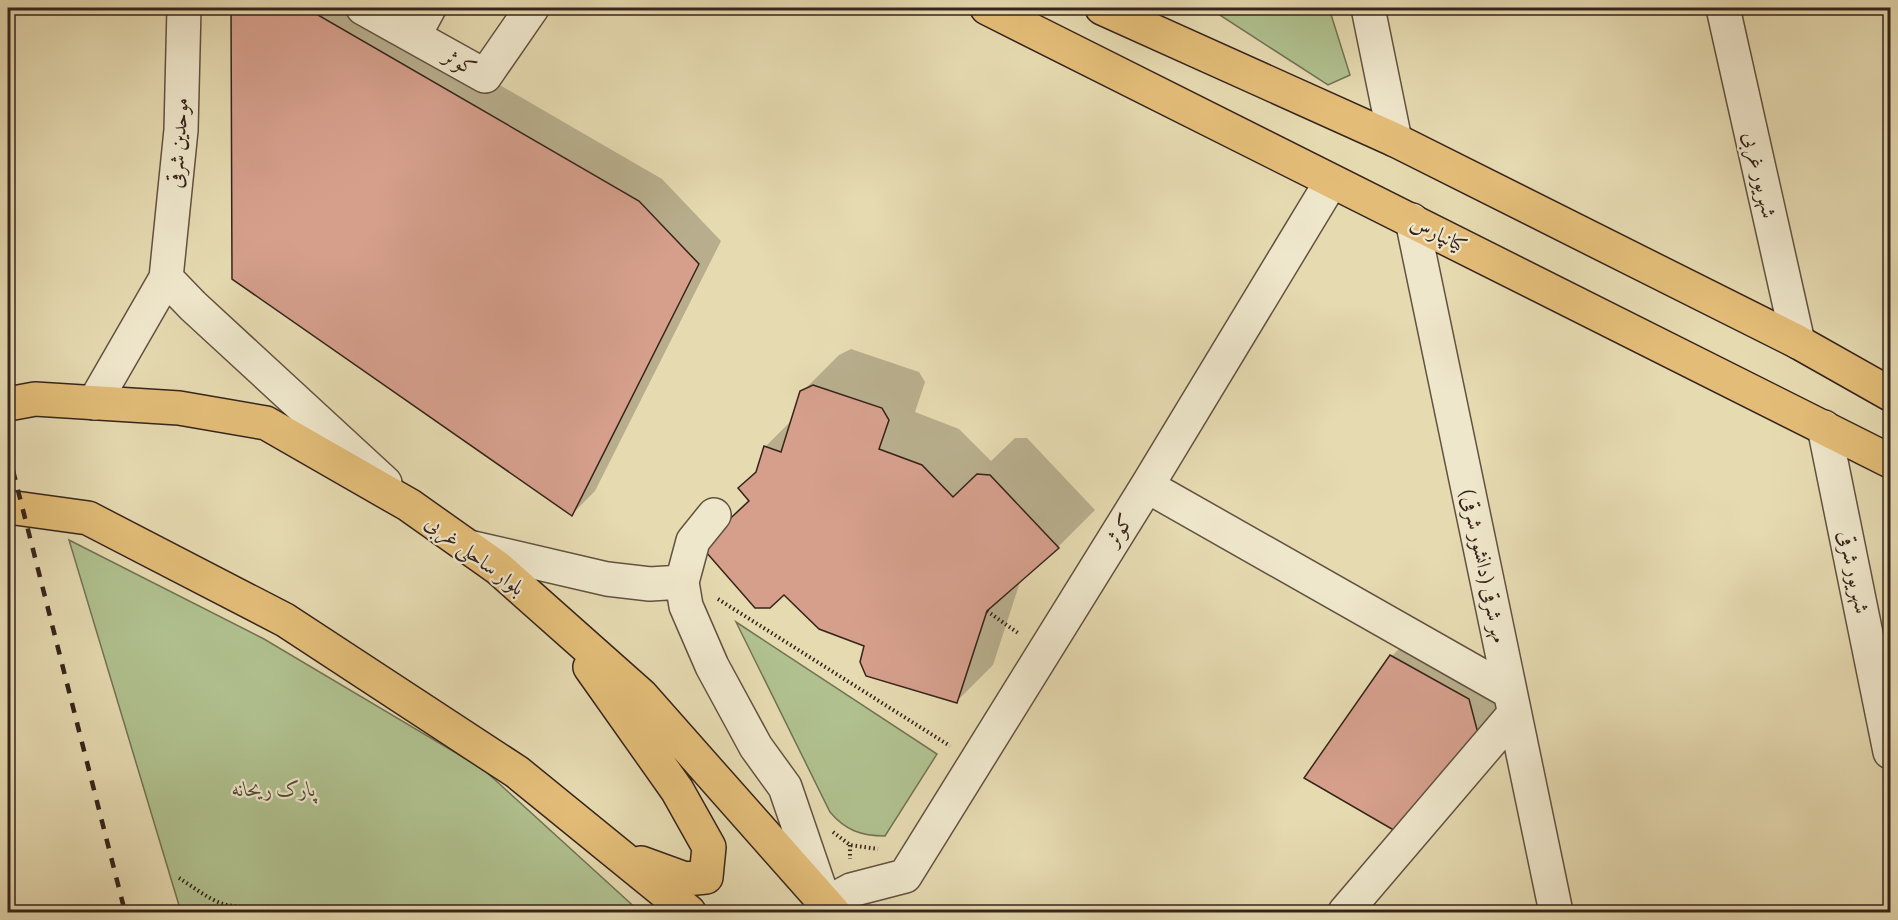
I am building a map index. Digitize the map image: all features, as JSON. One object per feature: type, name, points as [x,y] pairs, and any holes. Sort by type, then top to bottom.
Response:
[{"type":"main road","name":"کیانپارس","points":[[987,8],[1890,461]]},
{"type":"main road","points":[[1102,8],[1395,140],[1798,342],[1890,394]]},
{"type":"main road","name":"بلوار ساحلی غربی","points":[[8,404],[35,399],[179,408],[266,423],[409,505],[498,568],[641,695],[829,908]]},
{"type":"main road","points":[[8,507],[88,518],[285,620],[517,772],[689,912]]},
{"type":"main road","points":[[558,621],[677,790],[709,847],[706,878],[685,879],[617,854]]},
{"type":"street","name":"موحدین شرقی","points":[[166,278],[181,130],[184,8]]},
{"type":"street","name":"کوثر","points":[[363,8],[485,76],[532,8]]},
{"type":"street","points":[[414,36],[429,8]]},
{"type":"street","points":[[1368,8],[1395,140]]},
{"type":"street","name":"شهریور غربی","points":[[1723,8],[1798,342]]},
{"type":"street","name":"کوثر","points":[[829,908],[851,890],[905,876],[1147,486],[1331,182]]},
{"type":"street","name":"مهر شرقی (دانشور شرقی)","points":[[1412,220],[1556,912]]},
{"type":"street","points":[[94,403],[166,278],[193,306],[409,505]]},
{"type":"street","name":"شهریور شرقی","points":[[1824,427],[1890,752]]},
{"type":"street","points":[[1147,486],[1512,703],[1344,912]]},
{"type":"street","points":[[714,515],[693,541],[682,582],[686,606],[712,666],[756,747],[785,788],[829,908]]},
{"type":"street","points":[[468,547],[607,579],[650,584],[682,582]]},
{"type":"path","points":[[718,606],[713,596],[951,747]]},
{"type":"path","points":[[987,611],[1018,632],[1018,640]]},
{"type":"path","points":[[826,826],[850,845],[880,849]]},
{"type":"path","points":[[179,878],[222,904],[254,907],[277,906],[301,912]]},
{"type":"green space","points":[[1215,8],[1329,8],[1350,75],[1328,85],[1212,10]]},
{"type":"green space","name":"پارک ریحانه","points":[[69,540],[264,639],[483,769],[640,912],[181,912]]},
{"type":"green space","points":[[736,622],[937,754],[885,836],[854,831],[830,812]]},
{"type":"building","points":[[231,8],[306,8],[639,201],[699,264],[572,516],[232,279]]},
{"type":"building","points":[[813,385],[882,408],[889,420],[879,449],[922,465],[953,497],[977,474],[990,475],[1059,548],[987,611],[957,703],[866,676],[860,662],[864,646],[819,629],[784,595],[770,608],[755,608],[706,552],[706,541],[749,501],[738,488],[756,472],[764,446],[781,452],[800,391]]},
{"type":"building","points":[[1390,655],[1469,699],[1480,741],[1397,832],[1304,778]]},
{"type":"railway","points":[[8,451],[125,912]]}]
